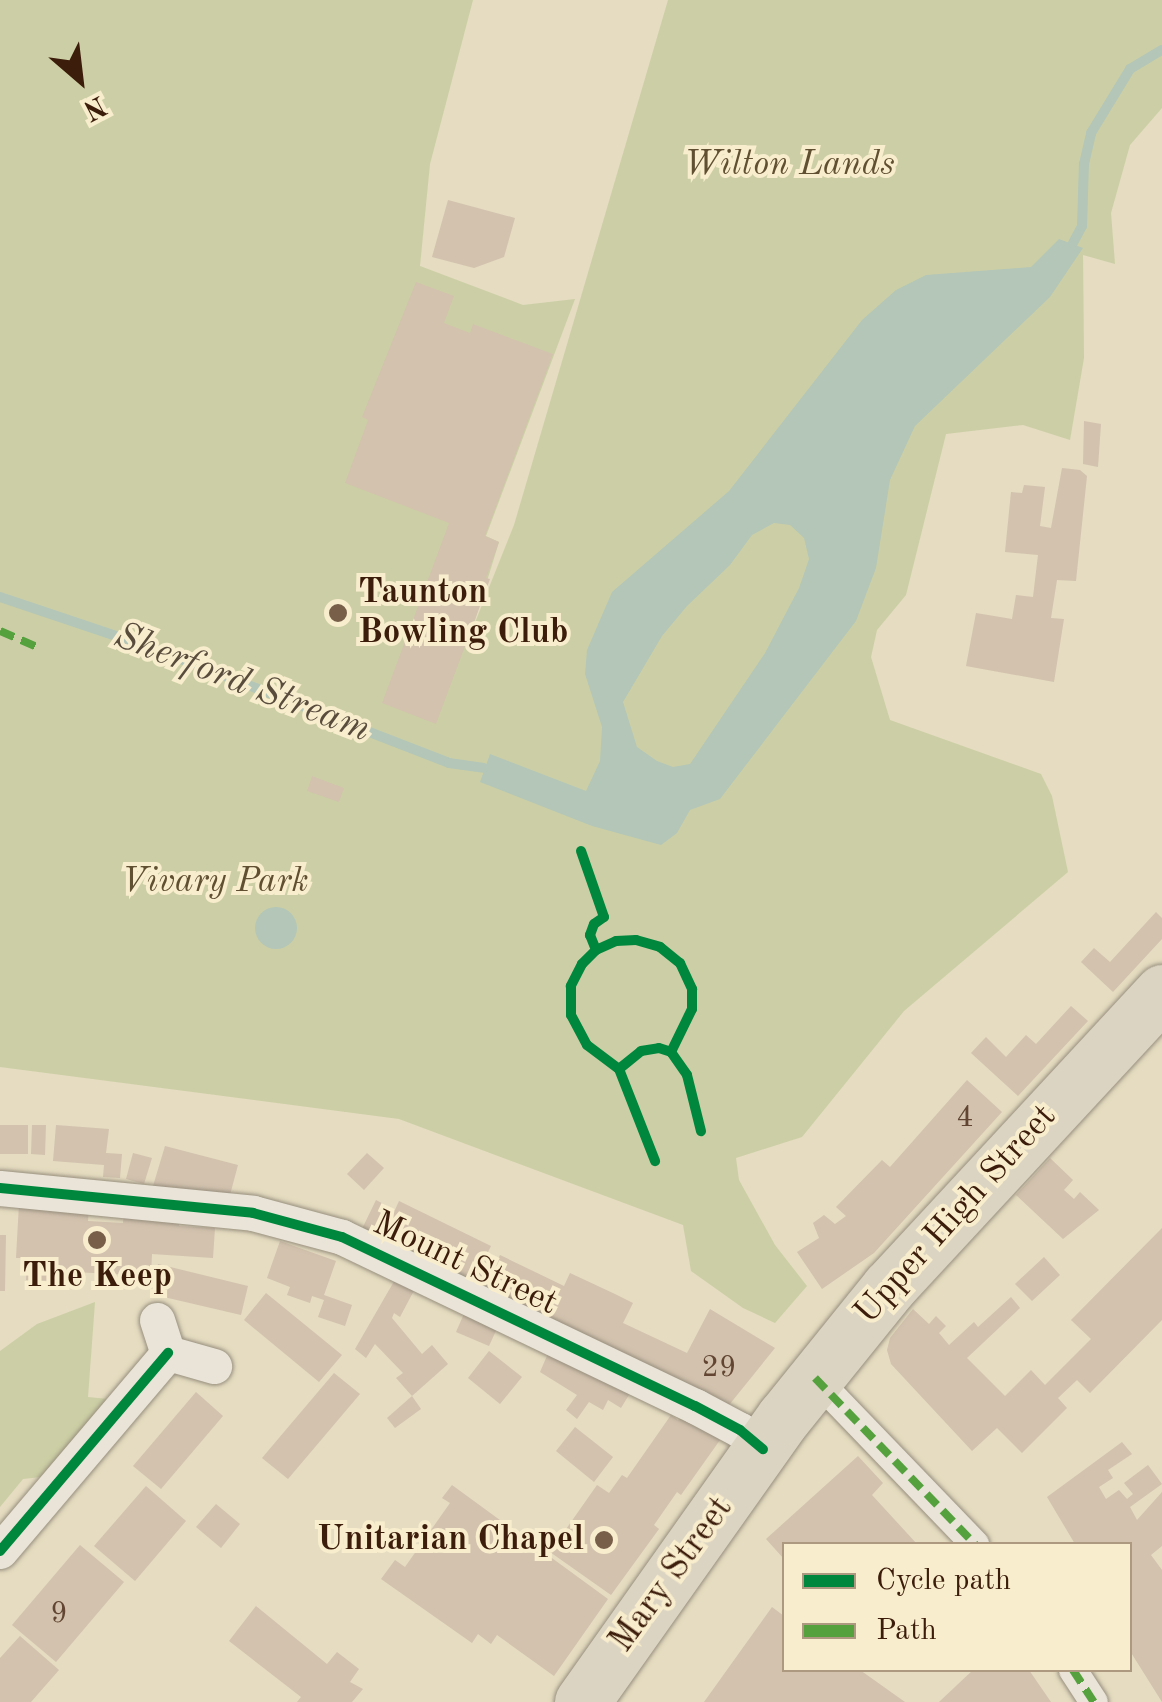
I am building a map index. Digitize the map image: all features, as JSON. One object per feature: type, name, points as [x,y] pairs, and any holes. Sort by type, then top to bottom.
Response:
[{"type":"main road","name":"Upper High Street","points":[[763,1449],[814,1378],[889,1287],[1162,992]]},
{"type":"main road","name":"Mary Street","points":[[582,1702],[763,1449]]},
{"type":"street","name":"Mount Street","points":[[0,1188],[254,1214],[342,1237],[694,1406],[740,1430],[763,1449]]},
{"type":"street","points":[[0,1551],[162,1337],[214,1366]]},
{"type":"street","points":[[814,1378],[973,1542]]},
{"type":"street","points":[[1074,1672],[1094,1702]]},
{"type":"green space","points":[[0,0],[473,0],[430,164],[420,266],[523,305],[575,299],[486,536],[499,542],[472,630],[514,525],[668,0],[1162,0],[1162,108],[1130,145],[1111,213],[1115,264],[1083,255],[1084,358],[1070,440],[1023,425],[946,434],[906,595],[877,630],[871,657],[890,720],[1041,774],[1052,796],[1068,872],[904,1011],[802,1137],[736,1158],[739,1180],[775,1245],[807,1286],[775,1323],[743,1308],[691,1271],[683,1225],[399,1119],[0,1067]]},
{"type":"green space","points":[[95,1302],[88,1397],[108,1399],[41,1477],[23,1479],[0,1507],[0,1351],[37,1324]]},
{"type":"shaded area","points":[[1059,239],[1083,248],[1050,297],[915,426],[890,480],[876,568],[856,621],[720,799],[690,810],[677,833],[661,845],[592,826],[480,782],[490,754],[586,791],[600,761],[602,727],[585,674],[587,650],[612,592],[729,491],[862,320],[896,290],[926,275],[1031,267]],"holes":[[[774,523],[790,525],[804,538],[809,559],[799,588],[765,653],[690,764],[673,767],[657,761],[637,747],[623,702],[662,636],[730,565],[752,535]]]},
{"type":"shaded area","points":[[276,907],[291,913],[297,928],[291,943],[276,949],[261,943],[255,928],[261,913]]},
{"type":"building","points":[[448,200],[515,218],[504,257],[474,268],[432,257]]},
{"type":"building","points":[[416,282],[454,296],[444,323],[470,333],[473,324],[553,354],[485,536],[499,542],[486,578],[490,579],[436,724],[382,703],[449,523],[345,483],[368,420],[362,417]]},
{"type":"building","points":[[1084,421],[1101,424],[1098,467],[1083,464]]},
{"type":"building","points":[[1062,468],[1080,470],[1087,476],[1076,581],[1057,580],[1051,618],[1064,619],[1054,682],[966,666],[976,613],[1012,619],[1016,595],[1033,597],[1038,555],[1005,552],[1011,492],[1022,493],[1024,485],[1045,487],[1040,526],[1051,528]]},
{"type":"building","points":[[312,776],[344,788],[339,802],[307,791]]},
{"type":"building","points":[[1156,912],[1162,918],[1162,939],[1113,992],[1081,962],[1094,948],[1110,962]]},
{"type":"building","points":[[1071,1006],[1088,1021],[1018,1096],[971,1053],[986,1037],[1006,1057],[1026,1035],[1036,1044]]},
{"type":"building","points":[[967,1080],[1002,1112],[874,1253],[822,1289],[797,1252],[819,1238],[813,1223],[824,1215],[835,1224],[846,1216],[836,1207],[882,1160],[890,1167]]},
{"type":"building","points":[[0,1125],[28,1125],[28,1154],[0,1154]]},
{"type":"building","points":[[32,1125],[46,1125],[45,1155],[31,1154]]},
{"type":"building","points":[[56,1125],[109,1129],[106,1153],[122,1154],[120,1178],[103,1177],[104,1165],[53,1161]]},
{"type":"building","points":[[165,1146],[238,1165],[230,1195],[153,1186]]},
{"type":"building","points":[[133,1153],[152,1158],[144,1184],[126,1179]]},
{"type":"building","points":[[367,1153],[384,1168],[364,1190],[347,1174]]},
{"type":"building","points":[[1050,1158],[1073,1180],[1064,1190],[1074,1199],[1080,1192],[1099,1210],[1063,1239],[1016,1195]]},
{"type":"building","points":[[376,1200],[395,1210],[399,1201],[491,1246],[487,1254],[498,1259],[500,1255],[564,1286],[570,1273],[615,1294],[633,1303],[623,1323],[687,1353],[710,1309],[775,1348],[725,1410],[360,1233]]},
{"type":"building","name":"The Keep","points":[[19,1204],[89,1208],[88,1221],[123,1223],[124,1209],[180,1212],[179,1226],[215,1228],[213,1258],[152,1254],[151,1276],[55,1271],[54,1281],[26,1280],[27,1258],[16,1258]]},
{"type":"building","points":[[1162,1228],[1162,1320],[1090,1393],[1077,1380],[1058,1398],[1067,1408],[1022,1453],[997,1428],[972,1451],[891,1364],[887,1350],[890,1338],[913,1309],[929,1324],[936,1316],[946,1326],[939,1333],[949,1345],[974,1322],[978,1327],[1011,1297],[1020,1308],[967,1358],[1005,1396],[1031,1370],[1045,1385],[1091,1339],[1071,1320]]},
{"type":"building","points":[[0,1235],[6,1235],[5,1291],[0,1291]]},
{"type":"building","points":[[280,1241],[336,1261],[324,1295],[352,1305],[345,1326],[318,1317],[324,1300],[312,1296],[310,1303],[287,1295],[290,1287],[267,1278]]},
{"type":"building","points":[[1044,1257],[1060,1275],[1032,1301],[1015,1284]]},
{"type":"building","points":[[158,1264],[248,1286],[241,1315],[151,1294]]},
{"type":"building","points":[[400,1271],[419,1281],[400,1317],[394,1313],[392,1318],[422,1354],[432,1345],[448,1364],[412,1396],[396,1378],[403,1373],[375,1344],[366,1358],[355,1349]]},
{"type":"building","points":[[266,1293],[342,1355],[319,1382],[244,1320]]},
{"type":"building","points":[[467,1307],[500,1322],[489,1346],[456,1332]]},
{"type":"building","points":[[552,1344],[635,1385],[621,1408],[608,1400],[603,1410],[589,1402],[577,1419],[566,1410],[577,1395],[540,1372]]},
{"type":"building","points":[[489,1351],[522,1377],[500,1404],[468,1378]]},
{"type":"building","points":[[334,1373],[360,1394],[288,1479],[262,1458]]},
{"type":"building","points":[[196,1392],[223,1416],[161,1489],[133,1466]]},
{"type":"building","points":[[412,1396],[421,1409],[395,1428],[387,1418]]},
{"type":"building","points":[[683,1414],[720,1440],[681,1495],[677,1492],[654,1525],[659,1529],[611,1595],[550,1552],[597,1485],[609,1493],[622,1475],[627,1478],[671,1415],[678,1420]]},
{"type":"building","points":[[575,1427],[613,1457],[594,1482],[556,1451]]},
{"type":"building","points":[[1122,1442],[1132,1454],[1108,1470],[1113,1478],[1099,1487],[1106,1499],[1119,1490],[1127,1499],[1133,1494],[1124,1483],[1148,1465],[1162,1484],[1130,1507],[1137,1520],[1162,1492],[1162,1546],[1151,1555],[1162,1570],[1162,1702],[1132,1654],[1132,1542],[1074,1542],[1047,1497]]},
{"type":"building","points":[[858,1456],[883,1483],[872,1495],[915,1542],[782,1542],[782,1557],[766,1539]]},
{"type":"building","points":[[452,1485],[608,1599],[554,1676],[497,1635],[491,1644],[478,1634],[472,1643],[381,1579],[395,1560],[405,1567],[450,1503],[442,1498]]},
{"type":"building","points":[[146,1486],[186,1521],[135,1581],[94,1546]]},
{"type":"building","points":[[216,1504],[240,1524],[221,1548],[196,1527]]},
{"type":"building","points":[[80,1545],[124,1582],[56,1662],[12,1625]]},
{"type":"building","points":[[256,1606],[327,1664],[337,1652],[359,1669],[350,1682],[363,1689],[352,1702],[297,1702],[301,1697],[229,1641]]},
{"type":"building","points":[[772,1607],[782,1614],[782,1672],[863,1672],[905,1702],[704,1702]]},
{"type":"building","points":[[20,1636],[59,1670],[31,1702],[0,1702],[0,1658]]},
{"type":"building","points":[[971,1672],[1030,1672],[1051,1702],[939,1702]]},
{"type":"waterway","points":[[1073,243],[1082,226],[1084,164],[1091,133],[1130,69],[1162,50]]},
{"type":"waterway","name":"Sherford Stream","points":[[0,597],[163,652],[449,763],[484,768]]},
{"type":"marked path","points":[[0,631],[37,647]]},
{"type":"marked path","points":[[815,1378],[973,1542]]},
{"type":"marked path","points":[[1074,1672],[1094,1702]]},
{"type":"cycle path","points":[[581,851],[604,917],[594,924],[590,935],[596,950],[582,964],[571,986],[571,1015],[587,1045],[619,1069],[655,1161]]},
{"type":"cycle path","points":[[596,950],[616,941],[636,940],[660,947],[680,963],[692,989],[692,1009],[671,1052]]},
{"type":"cycle path","points":[[619,1069],[641,1051],[659,1048],[671,1052],[687,1075],[701,1131]]},
{"type":"cycle path","points":[[0,1188],[253,1213],[342,1237],[695,1406],[740,1430],[763,1449]]},
{"type":"cycle path","points":[[0,1551],[168,1353]]},
{"type":"place","name":"Taunton Bowling Club","points":[[338,613]]},
{"type":"place","name":"The Keep","points":[[97,1240]]},
{"type":"place","name":"Unitarian Chapel","points":[[604,1540]]},
{"type":"park label","name":"Wilton Lands","points":[[789,165]]},
{"type":"park label","name":"Vivary Park","points":[[215,882]]}]
